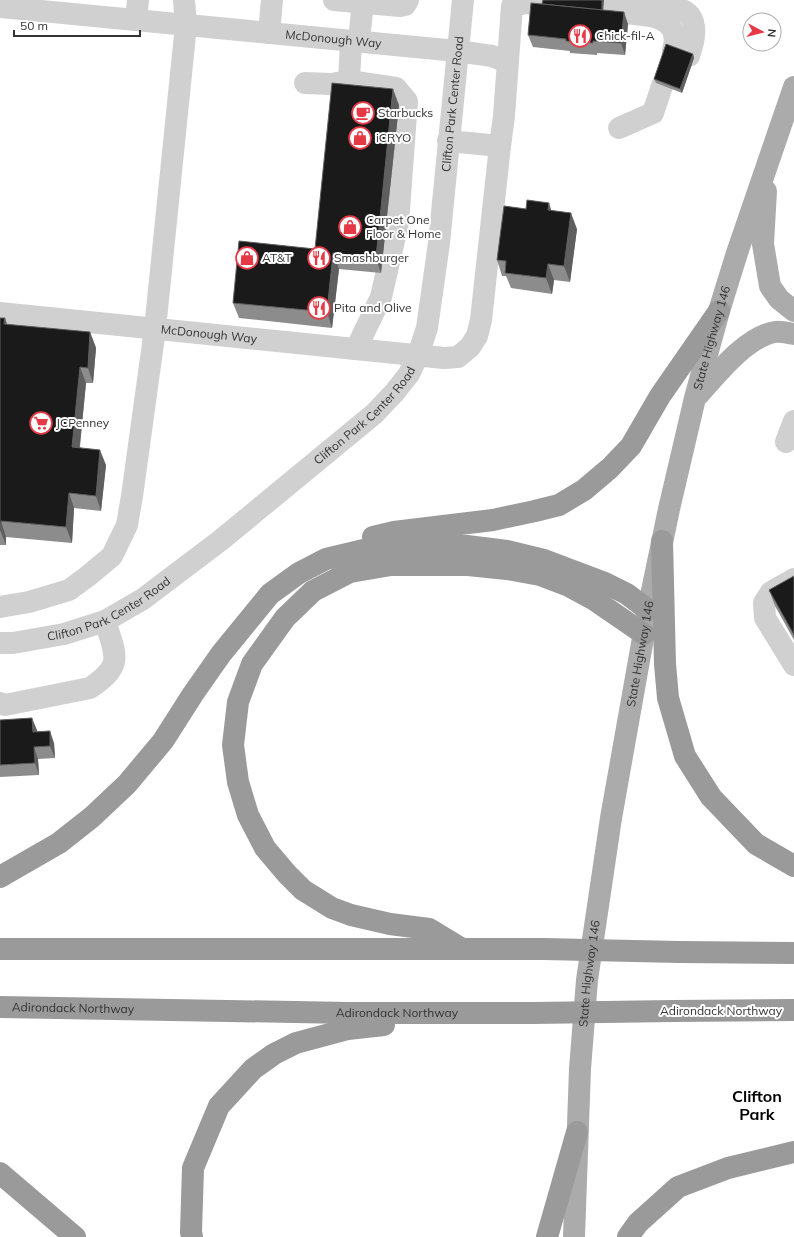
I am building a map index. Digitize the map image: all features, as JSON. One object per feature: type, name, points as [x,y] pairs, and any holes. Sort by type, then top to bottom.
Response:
[{"type":"highway","points":[[0,877],[59,843],[92,817],[127,784],[162,741],[222,654],[270,594],[299,573],[356,541],[394,532],[493,520],[535,511],[559,504],[584,490],[610,468],[631,446],[660,396],[720,311]]},
{"type":"highway","points":[[662,540],[665,664],[668,698],[685,756],[711,797],[756,844],[794,866]]},
{"type":"highway","points":[[326,559],[372,548],[467,546],[507,551],[550,562],[605,583],[627,594],[648,610]]},
{"type":"highway","points":[[462,949],[430,929],[390,924],[351,915],[332,908],[303,890],[265,848],[248,815],[238,782],[233,745],[238,702],[252,664],[285,618],[313,591],[350,572],[391,565],[468,565],[507,569],[540,575],[569,586],[593,599],[644,634]]},
{"type":"highway","points":[[0,949],[544,949],[794,953]]},
{"type":"highway","name":"Adirondack Northway","points":[[0,1007],[498,1014],[794,1010]]},
{"type":"highway","points":[[192,1237],[193,1168],[219,1106],[254,1069],[274,1054],[296,1043],[348,1029],[498,1014]]},
{"type":"highway","points":[[547,1237],[577,1132]]},
{"type":"highway","points":[[628,1237],[638,1223],[678,1187],[728,1168],[794,1152]]},
{"type":"highway","points":[[0,1173],[74,1237]]},
{"type":"main road","name":"State Highway 146","points":[[574,1237],[580,1068],[587,980],[611,818],[648,610],[662,540],[695,398],[751,211],[794,87]]},
{"type":"main road","points":[[767,167],[763,244],[770,286],[779,299],[794,311]]},
{"type":"main road","points":[[695,398],[733,356],[762,336],[776,332],[794,334]]},
{"type":"street","points":[[0,607],[29,602],[69,590],[112,556],[127,525],[155,329],[186,25],[184,0]]},
{"type":"street","points":[[269,33],[272,0]]},
{"type":"street","points":[[334,0],[400,6],[405,5],[408,0]]},
{"type":"street","name":"Clifton Park Center Road","points":[[0,643],[13,643],[64,634],[105,622],[143,599],[221,540],[374,414],[394,393],[408,374],[418,355],[426,328],[439,243],[463,0]]},
{"type":"street","points":[[603,10],[650,16],[669,23],[673,29],[681,53],[694,36],[692,18],[688,12],[678,7],[622,0]]},
{"type":"street","points":[[349,81],[363,2]]},
{"type":"street","points":[[448,140],[500,146],[504,116],[513,3],[544,5]]},
{"type":"street","name":"McDonough Way","points":[[0,7],[137,10],[186,25],[457,51],[492,56],[508,62]]},
{"type":"street","points":[[305,83],[331,84],[349,81],[396,88],[407,101],[398,223],[381,297],[356,349]]},
{"type":"street","points":[[619,128],[653,113],[669,88]]},
{"type":"street","name":"McDonough Way","points":[[0,313],[444,358],[458,357],[470,347],[477,336],[481,320],[500,146]]},
{"type":"street","points":[[786,442],[794,421]]},
{"type":"street","points":[[794,579],[771,592],[764,604],[766,618],[794,665]]},
{"type":"street","points":[[0,703],[4,705],[90,688],[98,682],[108,674],[114,664],[115,652],[105,622]]},
{"type":"building","points":[[543,0],[602,0],[602,10],[542,4]]},
{"type":"building","name":"Chick-fil-A","points":[[531,3],[624,12],[621,43],[566,41],[566,39],[528,35]]},
{"type":"building","points":[[666,44],[693,54],[680,89],[654,79]]},
{"type":"building","points":[[332,83],[393,89],[376,258],[333,253],[327,312],[233,303],[239,241],[315,249]]},
{"type":"building","points":[[527,200],[549,203],[548,210],[571,213],[564,266],[548,264],[546,278],[505,273],[506,261],[497,260],[504,206],[526,209]]},
{"type":"building","name":"JCPenney","points":[[0,318],[5,318],[4,324],[90,332],[88,368],[80,367],[72,447],[100,450],[96,496],[69,493],[66,527],[1,521],[0,530]]},
{"type":"building","points":[[794,576],[794,635],[769,590]]},
{"type":"building","points":[[32,718],[33,732],[50,731],[50,746],[34,747],[35,763],[0,765],[0,720]]},
{"type":"place","name":"Chick-fil-A","points":[[580,36]]},
{"type":"place","name":"Starbucks","points":[[363,113]]},
{"type":"place","name":"iCRYO","points":[[360,138]]},
{"type":"place","name":"Carpet One Floor & Home","points":[[350,227]]},
{"type":"place","name":"AT&T","points":[[247,258]]},
{"type":"place","name":"Smashburger","points":[[319,258]]},
{"type":"place","name":"Pita and Olive","points":[[319,308]]},
{"type":"place","name":"JCPenney","points":[[41,423]]},
{"type":"district","name":"Clifton Park","points":[[757,1105]]}]
